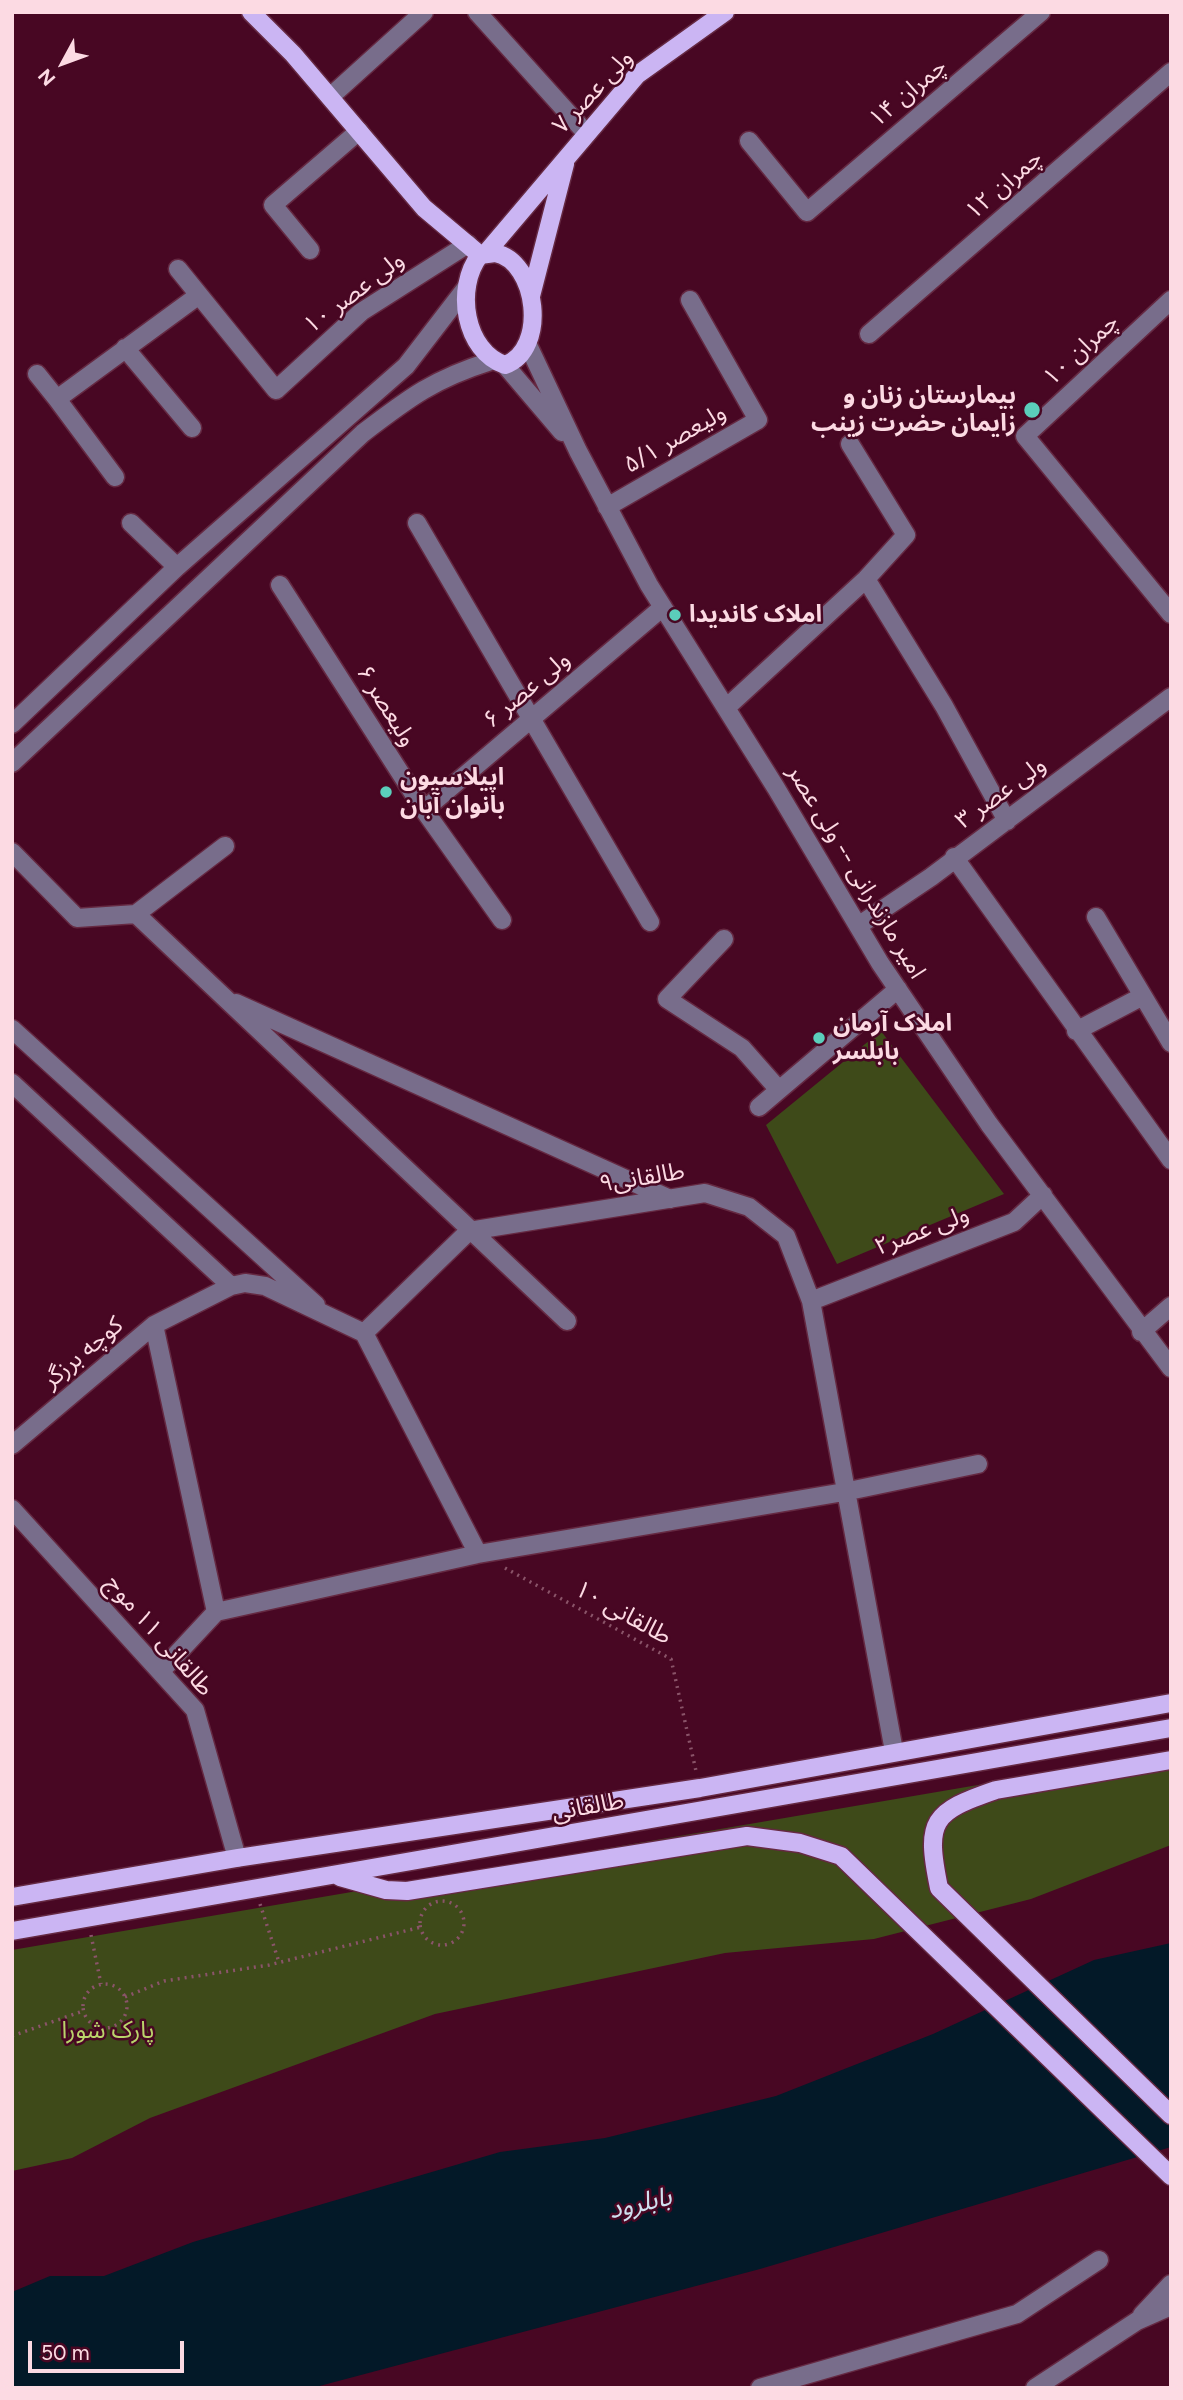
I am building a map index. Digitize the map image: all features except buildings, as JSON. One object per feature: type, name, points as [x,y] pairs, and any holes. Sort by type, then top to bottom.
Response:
[{"type":"main road","points":[[251,12],[293,54],[424,208],[478,251],[505,254],[513,259],[524,274],[530,300],[528,345],[521,355],[498,363],[475,340],[466,288]]},
{"type":"main road","name":"ولی عصر ۷","points":[[466,288],[478,251],[566,157],[636,75],[725,12]]},
{"type":"main road","name":"ولی عصر ۷","points":[[530,300],[566,157]]},
{"type":"main road","name":"طالقانی","points":[[12,1897],[237,1858],[700,1788],[1171,1703]]},
{"type":"main road","name":"طالقانی","points":[[12,1931],[1171,1728]]},
{"type":"main road","points":[[1171,1760],[996,1790],[976,1797],[950,1807],[937,1821],[931,1848],[939,1888],[1171,2115]]},
{"type":"main road","points":[[335,1875],[386,1890],[407,1891],[747,1836],[800,1843],[841,1856],[1171,2176]]},
{"type":"street","points":[[330,97],[424,12]]},
{"type":"street","points":[[477,12],[586,133]]},
{"type":"street","name":"چمران ۱۴","points":[[748,141],[807,212],[1041,12]]},
{"type":"street","name":"چمران ۱۲","points":[[869,334],[1171,72]]},
{"type":"street","points":[[310,250],[268,199],[359,131]]},
{"type":"street","name":"ولی عصر ۱۰","points":[[200,295],[276,390],[361,312],[478,251]]},
{"type":"street","points":[[57,399],[200,295],[178,268]]},
{"type":"street","points":[[12,724],[177,567],[406,366],[466,288]]},
{"type":"street","name":"ولیعصر ۵/۱","points":[[607,507],[758,420],[690,300]]},
{"type":"street","name":"چمران ۱۰","points":[[1171,300],[1026,436],[1171,614]]},
{"type":"street","points":[[528,345],[578,452]]},
{"type":"street","points":[[125,348],[192,428]]},
{"type":"street","points":[[12,763],[363,433],[416,391],[454,372],[498,363],[578,452]]},
{"type":"street","points":[[37,374],[116,477]]},
{"type":"street","points":[[726,708],[866,579],[906,535],[850,444]]},
{"type":"street","name":"امیر مازندرانی -- ولی عصر","points":[[578,452],[663,607],[898,989],[989,1124],[1141,1332],[1171,1368]]},
{"type":"street","points":[[131,523],[177,567]]},
{"type":"street","points":[[416,523],[650,922]]},
{"type":"street","points":[[866,579],[944,706],[1007,821]]},
{"type":"street","name":"ولیعصر ۶","points":[[280,585],[424,810],[502,920]]},
{"type":"street","name":"ولی عصر ۶","points":[[424,810],[663,607]]},
{"type":"street","points":[[124,618],[143,640]]},
{"type":"street","name":"ولی عصر ۳","points":[[858,926],[931,877],[954,857],[1007,821],[1171,697]]},
{"type":"street","points":[[12,852],[77,918],[136,914],[225,846]]},
{"type":"street","points":[[954,857],[1076,1031],[1171,1160]]},
{"type":"street","points":[[136,914],[567,1321]]},
{"type":"street","points":[[1096,917],[1171,1043]]},
{"type":"street","points":[[724,939],[667,999],[742,1048],[779,1090]]},
{"type":"street","points":[[759,1107],[898,989]]},
{"type":"street","points":[[1076,1031],[1143,996]]},
{"type":"street","points":[[224,998],[670,1199]]},
{"type":"street","points":[[12,1029],[326,1315]]},
{"type":"street","points":[[12,1083],[231,1286],[245,1283],[265,1286],[365,1333],[478,1554]]},
{"type":"street","name":"طالقانی۹","points":[[469,1231],[705,1193],[749,1207],[786,1236],[811,1301],[844,1492],[894,1751]]},
{"type":"street","name":"ولی عصر۲","points":[[811,1301],[1014,1222],[1043,1195]]},
{"type":"street","points":[[365,1333],[469,1231]]},
{"type":"street","name":"کوچه برزگر","points":[[12,1445],[154,1325],[231,1286]]},
{"type":"street","points":[[1141,1332],[1171,1306]]},
{"type":"street","points":[[154,1325],[216,1612]]},
{"type":"street","points":[[161,1671],[216,1612],[478,1554],[844,1492],[978,1464]]},
{"type":"street","name":"طالقانی ۱۱ موج","points":[[12,1509],[195,1710],[237,1858]]},
{"type":"street","points":[[760,2388],[1017,2314],[1099,2260]]},
{"type":"street","points":[[1137,2320],[1171,2284]]},
{"type":"street","points":[[1035,2388],[1137,2320],[1171,2306]]},
{"type":"path","name":"طالقانی ۱۰","points":[[478,1554],[671,1659],[700,1788]]},
{"type":"path","points":[[255,1889],[279,1962]]},
{"type":"path","points":[[434,1903],[450,1903],[462,1915],[461,1933],[448,1944],[430,1941],[421,1927],[422,1913],[434,1903]]},
{"type":"path","points":[[125,1997],[164,1982],[279,1962],[421,1927]]},
{"type":"path","points":[[96,1985],[113,1985],[125,1997],[125,2016],[110,2027],[93,2024],[84,2011],[85,1996],[96,1985]]},
{"type":"path","points":[[12,2036],[84,2011]]},
{"type":"green space","points":[[881,1031],[1004,1194],[837,1264],[766,1125]]},
{"type":"green space","name":"پارک شورا","points":[[1171,1752],[1171,1845],[1031,1899],[874,1939],[725,1953],[435,2014],[150,2118],[72,2158],[12,2171],[12,1950]]},
{"type":"water","name":"بابلرود","points":[[1171,1943],[1171,2147],[760,2269],[312,2388],[12,2388],[12,2292],[50,2276],[104,2276],[193,2242],[500,2152],[605,2138],[776,2096],[933,2034],[1094,1960]]},
{"type":"place","name":"بیمارستان زنان و زایمان حضرت زینب","points":[[1032,410]]},
{"type":"place","name":"املاک کاندیدا","points":[[675,615]]},
{"type":"place","name":"اپیلاسیون بانوان آبان","points":[[386,792]]},
{"type":"place","name":"املاک آرمان بابلسر","points":[[819,1038]]}]
